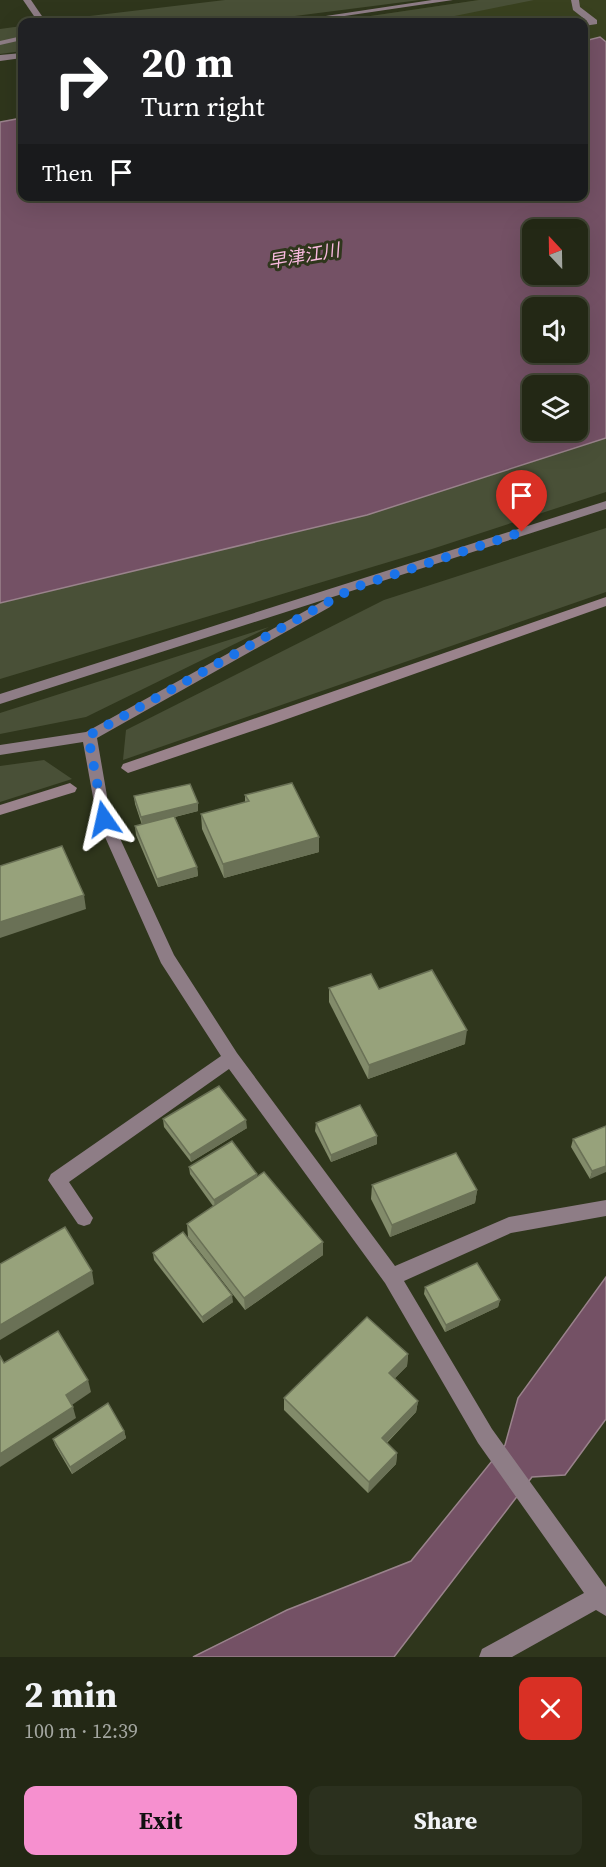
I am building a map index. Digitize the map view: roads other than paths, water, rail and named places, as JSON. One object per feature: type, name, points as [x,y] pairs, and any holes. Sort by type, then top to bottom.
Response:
[{"type":"street","points":[[27,0],[39,18]]},
{"type":"street","points":[[319,18],[449,0]]},
{"type":"street","points":[[575,0],[576,8],[594,22],[588,23]]},
{"type":"street","points":[[0,43],[18,39]]},
{"type":"street","points":[[0,58],[18,56]]},
{"type":"street","points":[[0,699],[353,588],[606,505]]},
{"type":"street","points":[[0,750],[88,736],[353,588]]},
{"type":"street","points":[[88,736],[104,819],[167,958],[231,1058],[392,1277],[485,1436],[603,1601],[490,1657]]},
{"type":"street","points":[[84,1218],[57,1180],[231,1058]]},
{"type":"street","points":[[392,1277],[509,1225],[606,1208]]},
{"type":"water","name":"早津江川","points":[[600,37],[606,42],[606,438],[367,515],[0,603],[0,122],[18,119],[18,201],[588,201],[588,40]]},
{"type":"water","points":[[606,1277],[606,1419],[565,1475],[532,1477],[394,1657],[193,1657],[287,1610],[411,1561],[505,1445],[518,1398]]},
{"type":"waterway","points":[[128,768],[271,720],[606,601]]},
{"type":"waterway","points":[[0,810],[70,788]]}]
